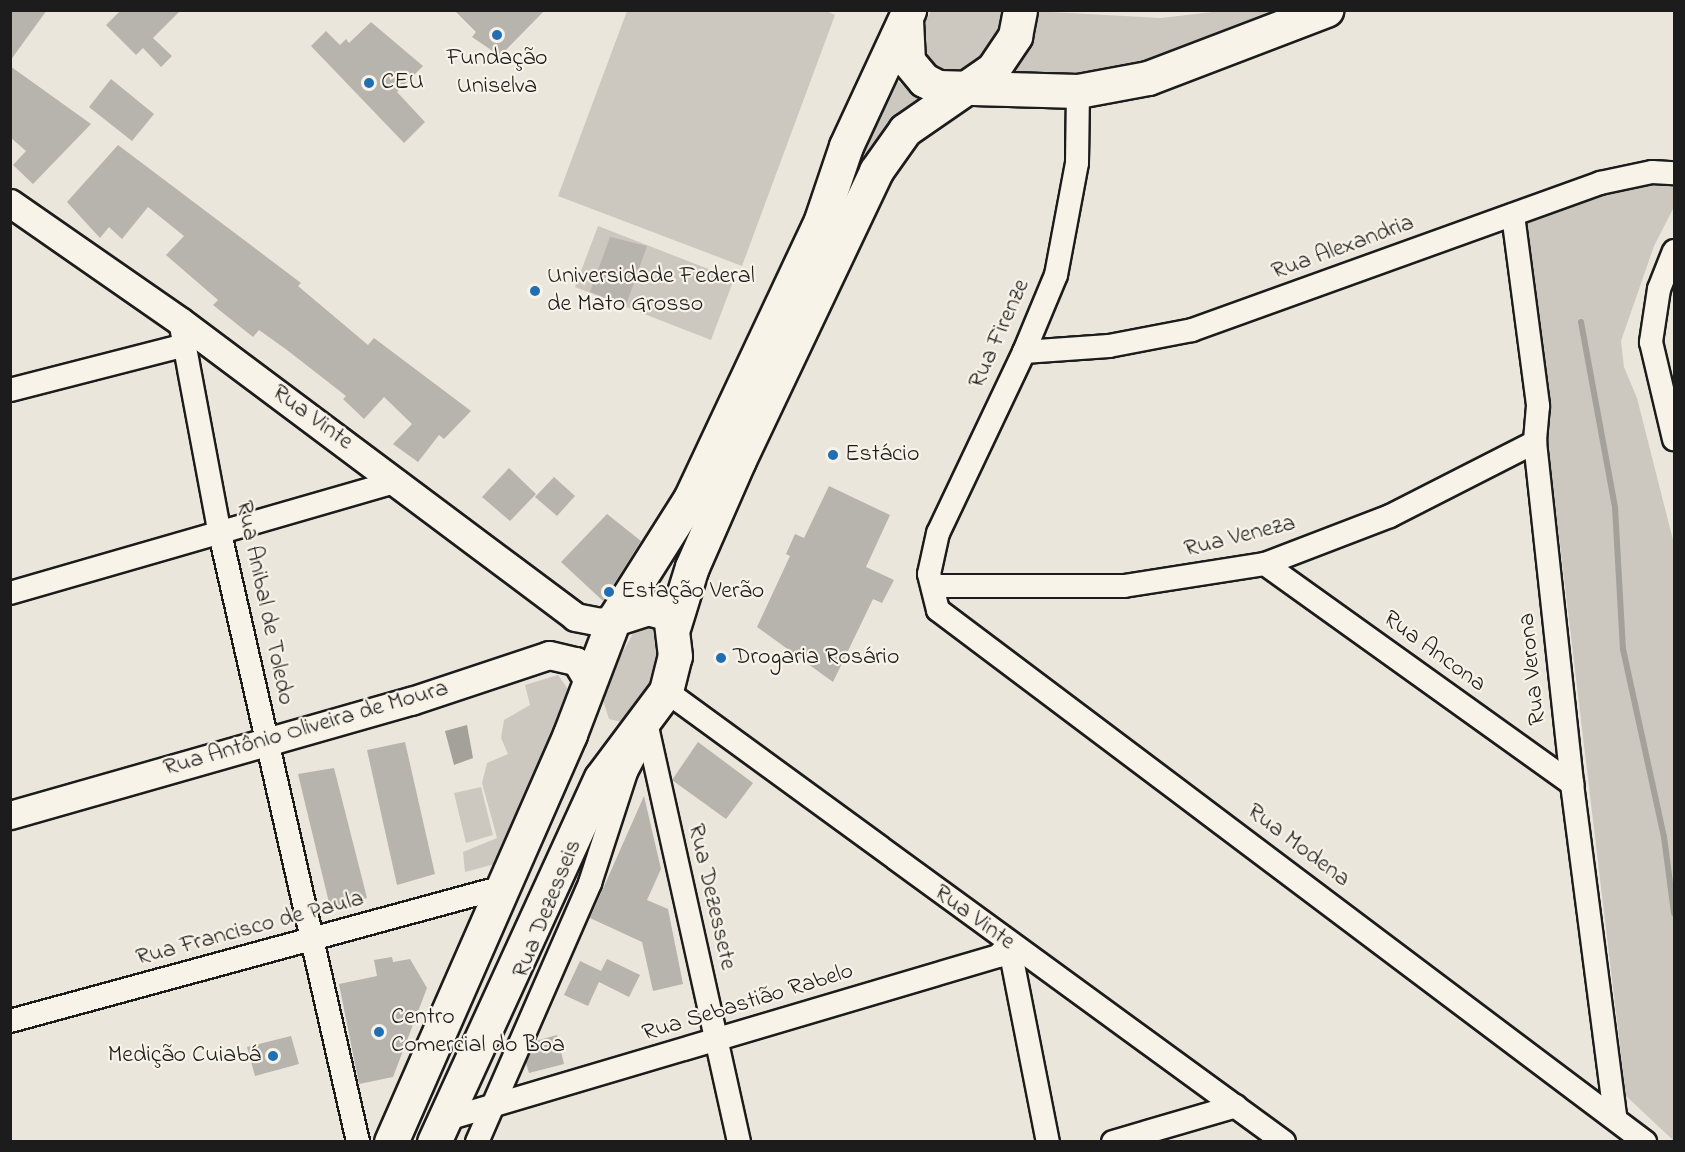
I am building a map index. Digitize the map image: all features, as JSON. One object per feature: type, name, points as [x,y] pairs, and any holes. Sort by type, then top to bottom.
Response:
[{"type":"main road","points":[[674,625],[692,567],[734,471],[876,171],[905,130],[965,88],[1005,55],[1020,10]]},
{"type":"main road","points":[[908,13],[904,48],[914,70],[938,87],[1078,91],[1148,78],[1326,10]]},
{"type":"main road","points":[[397,1129],[503,887],[614,619],[690,498],[821,219],[846,146],[908,13]]},
{"type":"main road","points":[[439,1131],[601,778],[638,735],[666,691],[675,656],[674,625],[670,614],[648,608],[614,619]]},
{"type":"main road","points":[[589,683],[588,720],[604,740],[638,735]]},
{"type":"street","name":"Rua Firenze","points":[[935,586],[929,560],[938,533],[1024,352],[1056,275],[1068,227],[1077,163],[1078,91]]},
{"type":"street","name":"Rua Alexandria","points":[[1024,352],[1109,346],[1192,330],[1600,183],[1652,172],[1674,173]]},
{"type":"street","name":"Rua Vinte","points":[[10,203],[183,333],[397,481],[575,617],[600,622],[614,619]]},
{"type":"street","name":"Rua Verona","points":[[1513,215],[1538,406],[1535,442],[1572,783],[1615,1116]]},
{"type":"street","points":[[1674,250],[1659,290],[1651,342],[1670,405],[1674,439]]},
{"type":"street","points":[[10,390],[183,333]]},
{"type":"street","name":"Rua Anibal de Toledo","points":[[183,333],[219,529],[357,1136]]},
{"type":"street","name":"Rua Veneza","points":[[935,586],[1124,586],[1265,564],[1390,516],[1535,442]]},
{"type":"street","points":[[10,593],[219,529],[397,481]]},
{"type":"street","name":"Rua Ancona","points":[[1265,564],[1572,783]]},
{"type":"street","name":"Rua Modena","points":[[935,586],[935,602],[945,617],[1615,1116],[1645,1142]]},
{"type":"street","name":"Rua Antônio Oliveira de Moura","points":[[10,815],[267,741],[549,655],[576,661],[589,683]]},
{"type":"street","name":"Rua Vinte","points":[[666,691],[1009,944],[1284,1142]]},
{"type":"street","name":"Rua Dezessete","points":[[638,735],[739,1142]]},
{"type":"street","name":"Rua Dezesseis","points":[[477,1142],[496,1104],[590,883],[638,735]]},
{"type":"street","name":"Rua Francisco de Paula","points":[[10,1021],[314,941],[503,887]]},
{"type":"street","points":[[1009,944],[1048,1142]]},
{"type":"street","name":"Rua Sebastião Rabelo","points":[[439,1131],[496,1104],[716,1042],[998,956],[1009,944]]},
{"type":"street","points":[[1113,1142],[1236,1106]]},
{"type":"street","points":[[357,1136],[383,1129],[397,1129]]},
{"type":"shaded area","points":[[824,10],[835,15],[742,266],[558,196],[627,11]]},
{"type":"shaded area","points":[[931,11],[1007,11],[1007,20],[975,72],[931,74],[915,44]]},
{"type":"shaded area","points":[[1032,11],[1161,18],[1221,11],[1302,11],[1142,70],[997,81]]},
{"type":"shaded area","points":[[896,80],[921,100],[820,253],[856,167]]},
{"type":"shaded area","points":[[1652,180],[1674,186],[1674,207],[1654,246],[1621,341],[1624,367],[1637,398],[1674,544],[1674,1141],[1626,1096],[1521,219]]},
{"type":"shaded area","points":[[598,226],[734,279],[711,340],[575,287]]},
{"type":"shaded area","points":[[649,622],[659,625],[662,670],[626,723],[609,719],[602,697],[615,666],[636,628]]},
{"type":"shaded area","points":[[558,675],[572,695],[495,864],[465,872],[463,852],[497,838],[482,783],[487,763],[508,754],[501,738],[504,720],[530,705],[525,685]]},
{"type":"shaded area","points":[[467,725],[473,758],[454,765],[445,731]]},
{"type":"shaded area","points":[[481,787],[493,835],[466,843],[454,793]]},
{"type":"building","points":[[10,10],[47,10],[10,61]]},
{"type":"building","points":[[121,10],[181,10],[153,38],[172,56],[161,67],[143,48],[136,55],[106,25]]},
{"type":"building","name":"Fundação Uniselva","points":[[454,10],[545,10],[500,56],[472,37],[476,32]]},
{"type":"building","name":"CEU","points":[[371,22],[423,66],[397,92],[425,122],[404,143],[311,46],[326,31],[340,45],[346,39],[349,43]]},
{"type":"building","points":[[10,66],[91,124],[33,184],[13,165],[26,151],[10,137]]},
{"type":"building","points":[[111,79],[154,114],[132,141],[89,107]]},
{"type":"building","points":[[118,145],[301,283],[298,286],[368,345],[374,338],[471,411],[444,439],[439,435],[418,462],[393,444],[412,424],[384,397],[364,419],[343,399],[346,396],[287,350],[259,330],[253,337],[213,305],[218,300],[166,255],[184,236],[148,207],[122,239],[109,227],[100,238],[67,202]]},
{"type":"building","points":[[610,237],[647,246],[626,305],[590,292]]},
{"type":"building","points":[[509,468],[536,494],[510,521],[482,497]]},
{"type":"building","points":[[554,477],[575,496],[557,516],[535,497]]},
{"type":"building","points":[[829,486],[890,515],[866,567],[894,580],[882,603],[873,599],[833,682],[757,627],[790,556],[786,554],[795,534],[804,538]]},
{"type":"building","points":[[607,514],[641,541],[603,601],[561,562]]},
{"type":"building","points":[[405,742],[435,874],[397,885],[367,750]]},
{"type":"building","points":[[698,742],[753,783],[726,819],[672,780]]},
{"type":"building","points":[[334,768],[367,898],[331,911],[298,774]]},
{"type":"building","points":[[644,796],[661,869],[647,900],[668,909],[683,984],[653,991],[642,942],[590,918]]},
{"type":"building","name":"Centro Comercial do Boa","points":[[392,957],[393,962],[410,959],[427,988],[393,1077],[359,1084],[339,984],[377,976],[374,960]]},
{"type":"building","points":[[607,959],[640,975],[629,997],[599,982],[588,1006],[564,995],[580,961],[601,971]]},
{"type":"building","points":[[557,1035],[564,1064],[529,1073],[526,1063],[536,1041]]},
{"type":"building","name":"Medição Cuiabá","points":[[291,1036],[299,1064],[255,1076],[247,1047]]},
{"type":"waterway","points":[[1581,322],[1615,507],[1623,649],[1664,837],[1674,913]]},
{"type":"place","name":"Fundação Uniselva","points":[[497,35]]},
{"type":"place","name":"CEU","points":[[369,83]]},
{"type":"place","name":"Universidade Federal de Mato Grosso","points":[[535,291]]},
{"type":"place","name":"Estácio","points":[[833,455]]},
{"type":"place","name":"Estação Verão","points":[[609,592]]},
{"type":"place","name":"Drogaria Rosário","points":[[721,658]]},
{"type":"place","name":"Centro Comercial do Boa","points":[[379,1032]]},
{"type":"place","name":"Medição Cuiabá","points":[[273,1056]]}]
